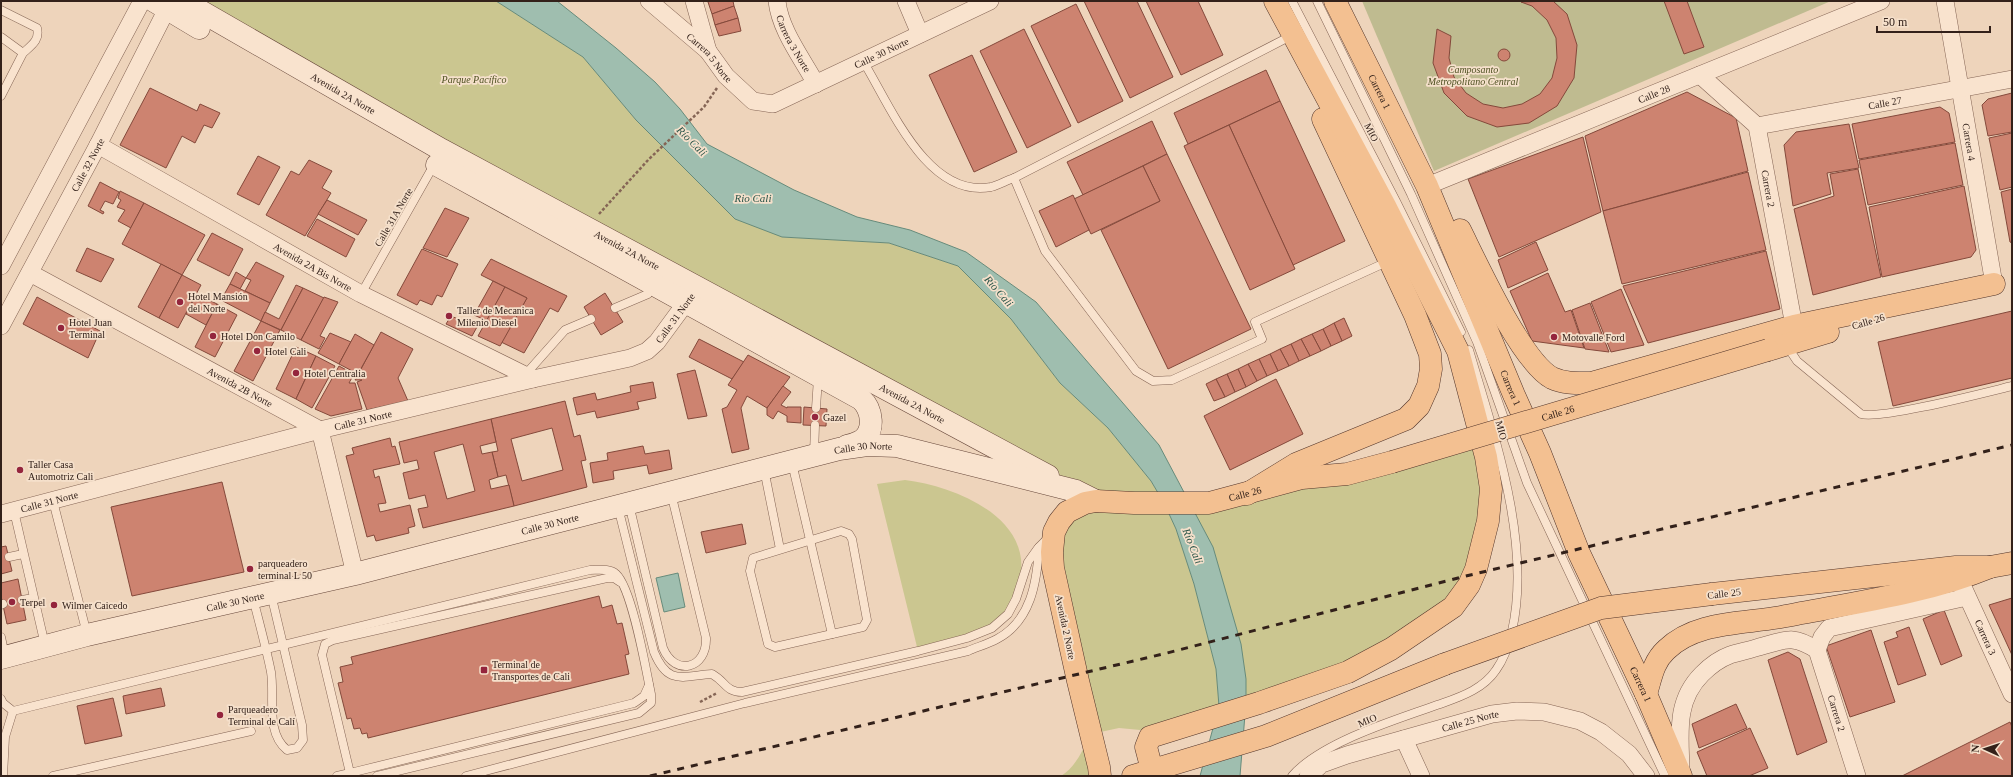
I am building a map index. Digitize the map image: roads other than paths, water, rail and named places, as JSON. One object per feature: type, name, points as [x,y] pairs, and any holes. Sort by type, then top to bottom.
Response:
[{"type":"main road","points":[[1247,494],[1296,464],[1406,419],[1419,406],[1428,386],[1431,369],[1430,354],[1416,315],[1327,126],[1283,40],[1269,1]]},
{"type":"main road","points":[[1148,771],[1146,747],[1150,737],[1259,703],[1348,672],[1391,649],[1452,607],[1469,585],[1476,569],[1488,521],[1491,488],[1485,450],[1458,351],[1385,206],[1275,1]]},
{"type":"main road","name":"Carrera 1","points":[[1335,1],[1427,186],[1540,453],[1579,553],[1646,694],[1676,776]]},
{"type":"main road","name":"Avenida 2A Norte","points":[[169,3],[438,157],[653,284],[691,295],[818,377],[861,399],[869,412],[870,426],[862,440],[839,449]]},
{"type":"main road","name":"Avenida 2A Norte","points":[[438,157],[691,295],[933,413],[1076,491]]},
{"type":"main road","points":[[1427,186],[1456,222],[1489,288],[1527,355],[1542,371],[1553,378],[1567,383],[1591,383],[1783,340],[2003,282]]},
{"type":"main road","name":"Calle 26","points":[[1096,500],[1134,503],[1209,503],[1302,478],[1348,474],[1392,462],[1783,340]]},
{"type":"main road","name":"Calle 30 Norte","points":[[2,650],[45,646],[355,574],[839,449],[867,445],[897,446],[1076,491],[1096,500]]},
{"type":"main road","name":"Avenida 2 Norte","points":[[1096,500],[1078,505],[1067,512],[1054,532],[1052,552],[1053,568],[1100,776]]},
{"type":"main road","name":"Calle 25","points":[[1148,771],[1266,736],[1445,664],[1601,608],[1956,567],[1990,566],[2012,563]]},
{"type":"main road","points":[[1646,694],[1653,667],[1666,650],[1684,638],[1710,627],[1777,618],[1899,594],[1963,588],[1990,566]]},
{"type":"street","points":[[1,266],[142,1]]},
{"type":"street","name":"Carrera 5 Norte","points":[[649,1],[708,51],[726,76],[753,101],[773,104]]},
{"type":"street","points":[[694,1],[708,51]]},
{"type":"street","name":"Carrera 3 Norte","points":[[777,1],[778,12],[791,40],[816,84]]},
{"type":"street","points":[[906,1],[920,34]]},
{"type":"street","name":"Calle 30 Norte","points":[[773,104],[990,1]]},
{"type":"street","name":"Calle 28","points":[[1427,186],[1700,75],[1854,6],[1882,1]]},
{"type":"street","name":"Carrera 4","points":[[1945,1],[1959,90],[2003,282]]},
{"type":"street","name":"Calle 32 Norte","points":[[1,326],[98,145],[169,3]]},
{"type":"street","points":[[1700,75],[1757,126]]},
{"type":"street","name":"Calle 27","points":[[1757,126],[1959,90],[2012,79]]},
{"type":"street","name":"Carrera 2","points":[[1757,126],[1783,340]]},
{"type":"street","name":"Avenida 2A Bis Norte","points":[[98,145],[361,294],[529,377]]},
{"type":"street","name":"Avenida 2B Norte","points":[[30,273],[320,430]]},
{"type":"street","name":"Calle 31 Norte","points":[[7,512],[529,377],[630,358],[647,351],[657,342],[691,295]]},
{"type":"street","points":[[320,430],[355,574]]},
{"type":"street","points":[[1676,776],[1683,703],[1693,683],[1709,666],[1729,655],[1790,639],[1802,640],[1817,650],[1822,637],[1829,628],[1963,588]]},
{"type":"street","name":"Carrera 3","points":[[1963,588],[2012,694]]},
{"type":"street","name":"Carrera 2","points":[[1817,650],[1857,776]]},
{"type":"street","name":"Calle 25 Norte","points":[[1308,776],[1322,764],[1492,714],[1518,711],[1544,712],[1580,722],[1609,737],[1629,754],[1646,776]]},
{"type":"street","points":[[1404,739],[1421,776]]},
{"type":"lane","name":"MIO","points":[[1292,1],[1396,201],[1468,346],[1507,490],[1515,532],[1517,561],[1515,618],[1508,647],[1496,670],[1477,689],[1462,696],[1379,725],[1311,758],[1292,776]]},
{"type":"lane","name":"MIO","points":[[1317,1],[1410,194],[1474,335],[1527,483],[1676,776]]},
{"type":"lane","points":[[1,10],[37,28],[38,35],[36,40],[23,53],[1,96]]},
{"type":"lane","points":[[1,37],[23,53]]},
{"type":"lane","points":[[863,61],[915,150],[938,173],[964,186],[991,187],[1014,178],[1283,40]]},
{"type":"lane","name":"Calle 31A Norte","points":[[361,294],[438,157]]},
{"type":"lane","points":[[1014,178],[1045,251],[1136,371],[1153,381],[1172,380],[1262,339],[1254,322],[1390,261]]},
{"type":"lane","points":[[615,308],[648,294],[653,284]]},
{"type":"lane","points":[[529,377],[565,330],[591,319]]},
{"type":"lane","points":[[1783,340],[1797,361],[1861,414],[1866,415],[1889,412],[2012,386]]},
{"type":"lane","points":[[816,408],[818,377]]},
{"type":"lane","points":[[814,456],[815,425]]},
{"type":"lane","points":[[792,462],[832,634]]},
{"type":"lane","points":[[764,469],[780,549]]},
{"type":"lane","points":[[623,505],[663,648],[667,657],[675,664],[684,666],[694,664],[702,657],[706,648],[706,638],[671,493]]},
{"type":"lane","points":[[53,501],[87,636]]},
{"type":"lane","points":[[623,505],[654,652],[659,666],[672,676],[684,678],[712,674],[724,682],[729,690],[735,692],[742,692],[918,651],[967,638],[992,628],[1008,614],[1016,599],[1028,562],[1039,547],[1054,532]]},
{"type":"lane","points":[[7,512],[23,554],[45,646]]},
{"type":"lane","points":[[842,531],[849,534],[852,539],[867,620],[863,627],[774,647],[768,644],[750,571],[750,564],[753,558],[810,540],[842,531]]},
{"type":"lane","points":[[466,776],[745,703],[968,651],[997,639],[1019,622],[1029,604],[1038,566],[1039,547]]},
{"type":"lane","points":[[9,557],[23,554]]},
{"type":"lane","points":[[13,711],[590,570],[609,570],[616,574],[624,584],[628,594],[649,685],[651,703],[638,714],[378,776]]},
{"type":"lane","points":[[350,773],[322,655],[325,644],[333,640],[607,578],[614,578],[624,584]]},
{"type":"lane","points":[[262,595],[302,724],[303,740],[297,748],[287,750],[278,743],[272,709],[271,674],[262,595]]},
{"type":"lane","points":[[22,600],[33,598]]},
{"type":"lane","points":[[337,776],[634,703],[644,696],[649,685]]},
{"type":"lane","points":[[1,699],[3,703],[13,711]]},
{"type":"lane","points":[[3,776],[5,737],[13,711]]},
{"type":"lane","points":[[53,776],[251,731]]},
{"type":"water","name":"Rio Cali","points":[[496,1],[557,1],[616,48],[655,82],[680,109],[707,144],[794,190],[857,217],[910,230],[966,252],[1036,302],[1159,445],[1213,547],[1241,644],[1246,679],[1246,702],[1240,776],[1200,776],[1219,706],[1216,669],[1194,584],[1176,529],[1164,503],[1151,481],[1108,428],[1060,383],[1011,319],[958,266],[889,243],[782,237],[735,219],[636,120],[583,57]]},
{"type":"water","points":[[678,573],[685,607],[664,612],[656,578]]},
{"type":"railway","points":[[650,776],[1167,653],[1462,577],[2012,445]]},
{"type":"place","name":"Hotel Mansión del Norte","points":[[180,302]]},
{"type":"place","name":"Taller de Mecanica Milenio Diesel","points":[[449,316]]},
{"type":"place","name":"Hotel Juan Terminal","points":[[61,328]]},
{"type":"place","name":"Hotel Don Camilo","points":[[213,336]]},
{"type":"place","name":"Motovalle Ford","points":[[1554,337]]},
{"type":"place","name":"Hotel Cali","points":[[257,351]]},
{"type":"place","name":"Hotel Centralia","points":[[296,373]]},
{"type":"place","name":"Gazel","points":[[815,417]]},
{"type":"place","name":"Taller Casa Automotriz Cali","points":[[20,470]]},
{"type":"place","name":"parqueadero terminal L 50","points":[[250,569]]},
{"type":"place","name":"Terpel","points":[[12,602]]},
{"type":"place","name":"Wilmer Caicedo","points":[[54,605]]},
{"type":"place","name":"Terminal de Transportes de Cali","points":[[484,670]]},
{"type":"place","name":"Parqueadero Terminal de Calí","points":[[220,715]]},
{"type":"park label","name":"Camposanto Metropolitano Central","points":[[1473,74]]},
{"type":"park label","name":"Parque Pacífico","points":[[474,79]]},
{"type":"water label","name":"Río Cali","points":[[692,141]]},
{"type":"water label","name":"Río Cali","points":[[999,291]]},
{"type":"water label","name":"Río Cali","points":[[1193,546]]}]
